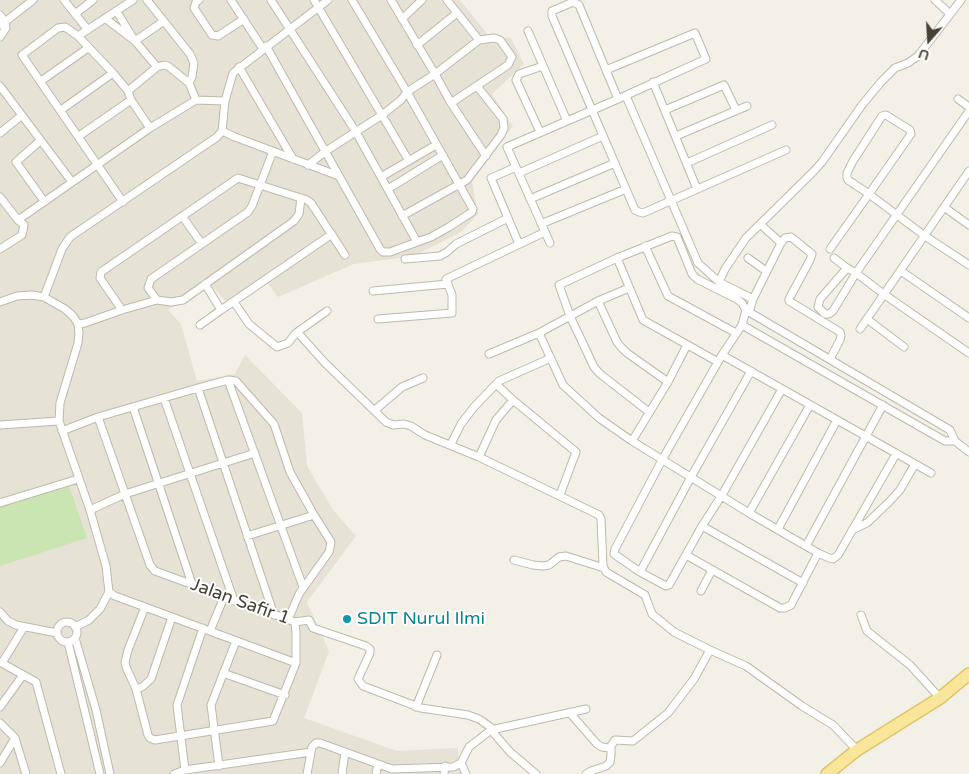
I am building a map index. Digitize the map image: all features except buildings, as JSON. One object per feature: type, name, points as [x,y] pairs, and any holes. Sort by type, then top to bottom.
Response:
[{"type":"main road","points":[[827,774],[857,750],[940,698],[969,674]]},
{"type":"street","points":[[3,25],[33,0]]},
{"type":"street","points":[[64,0],[88,30]]},
{"type":"street","points":[[76,14],[93,0]]},
{"type":"street","points":[[78,36],[133,0]]},
{"type":"street","points":[[147,0],[190,54],[194,63],[194,70],[189,84]]},
{"type":"street","points":[[199,0],[194,8],[212,35],[218,36],[244,19]]},
{"type":"street","points":[[231,0],[265,47],[326,151],[380,249],[383,252],[390,252],[418,242],[449,227],[472,212],[473,209],[407,92],[352,0]]},
{"type":"street","points":[[271,0],[356,132],[418,242]]},
{"type":"street","points":[[44,297],[66,242],[70,237],[217,137],[222,131],[225,101],[234,73],[239,67],[289,29],[316,3],[328,0]]},
{"type":"street","points":[[391,0],[451,103],[486,156]]},
{"type":"street","points":[[402,19],[422,0]]},
{"type":"street","points":[[447,0],[479,40]]},
{"type":"street","points":[[935,0],[949,14]]},
{"type":"street","points":[[719,282],[725,269],[746,238],[822,162],[862,105],[890,72],[918,56],[961,0]]},
{"type":"street","points":[[618,99],[579,5],[573,2],[552,11],[551,14],[635,210],[643,213],[786,150]]},
{"type":"street","points":[[316,3],[409,161]]},
{"type":"street","points":[[117,12],[135,42]]},
{"type":"street","points":[[417,45],[457,14]]},
{"type":"street","points":[[0,15],[3,25],[0,37]]},
{"type":"street","points":[[106,19],[135,42],[157,67]]},
{"type":"street","points":[[135,42],[164,22]]},
{"type":"street","points":[[123,202],[22,55],[60,27],[65,27],[78,36],[113,73],[128,91],[150,128]]},
{"type":"street","points":[[528,31],[566,121]]},
{"type":"street","points":[[550,243],[507,147],[706,59],[695,33],[606,70]]},
{"type":"street","points":[[308,165],[326,151],[382,115],[401,100],[407,92],[435,74],[479,40],[494,38],[500,40],[512,58],[508,65],[451,103]]},
{"type":"street","points":[[41,81],[88,48]]},
{"type":"street","points":[[128,91],[157,67],[164,65],[168,66],[189,84],[196,100]]},
{"type":"street","points":[[540,132],[516,80],[519,74],[543,66]]},
{"type":"street","points":[[239,67],[293,159]]},
{"type":"street","points":[[61,110],[113,73]]},
{"type":"street","points":[[653,82],[698,188]]},
{"type":"street","points":[[665,110],[724,85],[736,110]]},
{"type":"street","points":[[0,86],[72,182]]},
{"type":"street","points":[[402,216],[467,180],[503,132],[504,124],[500,113],[478,86]]},
{"type":"street","points":[[626,96],[698,263],[719,282],[752,299]]},
{"type":"street","points":[[958,99],[969,106]]},
{"type":"street","points":[[79,136],[132,100]]},
{"type":"street","points":[[18,220],[150,128],[196,100],[225,101]]},
{"type":"street","points":[[676,136],[747,106]]},
{"type":"street","points":[[847,268],[818,303],[818,307],[825,314],[833,311],[856,273],[969,111]]},
{"type":"street","points":[[830,249],[869,194],[912,134],[910,130],[886,114],[882,116],[852,161],[846,175],[848,180],[869,194],[897,214],[925,236],[969,265]]},
{"type":"street","points":[[0,133],[21,116]]},
{"type":"street","points":[[687,163],[772,125]]},
{"type":"street","points":[[222,131],[339,176]]},
{"type":"street","points":[[519,244],[491,178],[517,170],[603,136]]},
{"type":"street","points":[[40,141],[16,162],[44,201]]},
{"type":"street","points":[[381,176],[436,145]]},
{"type":"street","points":[[156,300],[148,288],[151,279],[248,212],[273,151]]},
{"type":"street","points":[[388,189],[443,155]]},
{"type":"street","points":[[530,199],[614,162]]},
{"type":"street","points":[[860,329],[944,207],[968,176]]},
{"type":"street","points":[[122,310],[100,274],[238,178],[307,200],[314,206],[345,255]]},
{"type":"street","points":[[541,224],[626,189]]},
{"type":"street","points":[[0,197],[24,225],[22,235],[0,249]]},
{"type":"street","points":[[78,324],[85,324],[156,300],[171,302],[183,300],[294,221],[299,214],[301,198]]},
{"type":"street","points":[[944,207],[969,225]]},
{"type":"street","points":[[182,216],[202,244]]},
{"type":"street","points":[[405,259],[440,256],[456,244],[508,218]]},
{"type":"street","points":[[760,224],[782,243]]},
{"type":"street","points":[[378,319],[452,312],[452,295],[446,278],[545,232]]},
{"type":"street","points":[[200,325],[332,234]]},
{"type":"street","points":[[649,412],[594,367],[570,316],[559,287],[560,284],[616,258],[672,236],[677,238],[692,274],[697,279],[737,299],[747,311],[950,430],[955,441],[969,452]]},
{"type":"street","points":[[782,389],[668,586],[640,572],[620,559],[614,552],[662,460],[722,355],[742,325],[766,271],[786,238],[791,237],[812,254],[788,299],[840,332],[840,340],[830,359]]},
{"type":"street","points":[[645,246],[668,296],[736,333]]},
{"type":"street","points":[[616,258],[644,321],[718,362]]},
{"type":"street","points":[[748,258],[766,271]]},
{"type":"street","points":[[834,258],[969,353]]},
{"type":"street","points":[[901,271],[969,318]]},
{"type":"street","points":[[206,284],[221,310]]},
{"type":"street","points":[[373,291],[448,284]]},
{"type":"street","points":[[490,354],[540,333],[598,301],[629,288]]},
{"type":"street","points":[[0,302],[16,296],[32,295],[44,297],[65,308],[78,324],[78,343],[60,403],[59,421],[90,510],[106,566],[109,592],[100,609],[89,620],[75,627]]},
{"type":"street","points":[[598,301],[621,347],[668,382]]},
{"type":"street","points":[[234,302],[249,324],[277,347],[288,343],[296,334],[328,311]]},
{"type":"street","points":[[867,320],[904,347]]},
{"type":"street","points":[[742,325],[945,441],[955,441]]},
{"type":"street","points":[[540,333],[563,385],[599,418],[632,441],[749,513],[829,558],[836,558],[896,454]]},
{"type":"street","points":[[296,334],[300,335],[325,363],[386,422],[412,426],[425,435],[479,457],[560,495],[600,517],[604,568],[609,575],[645,595],[652,614],[674,632],[746,666],[802,706],[833,725],[857,750]]},
{"type":"street","points":[[632,441],[668,382],[687,345]]},
{"type":"street","points":[[722,355],[932,473]]},
{"type":"street","points":[[451,444],[461,424],[474,406],[499,381],[551,358]]},
{"type":"street","points":[[640,572],[751,371]]},
{"type":"street","points":[[375,410],[402,387],[423,378]]},
{"type":"street","points":[[62,430],[98,417],[198,388],[228,380],[236,381],[274,424],[290,472],[331,542],[331,548],[303,588],[292,621],[296,633],[296,663],[273,721],[155,740],[150,738],[136,690],[125,662],[145,607]]},
{"type":"street","points":[[228,380],[303,588]]},
{"type":"street","points":[[496,384],[576,452],[560,495]]},
{"type":"street","points":[[198,388],[274,615]]},
{"type":"street","points":[[164,398],[234,601]]},
{"type":"street","points":[[479,457],[496,420],[513,400]]},
{"type":"street","points":[[749,513],[810,405]]},
{"type":"street","points":[[806,546],[883,405]]},
{"type":"street","points":[[133,407],[192,584]]},
{"type":"street","name":"Jalan Safir 1","points":[[98,417],[152,568],[234,601],[292,621],[309,620],[313,628],[368,647],[370,653],[358,679],[360,684],[416,707],[468,715],[484,722],[510,752],[536,774]]},
{"type":"street","points":[[778,529],[837,420]]},
{"type":"street","points":[[0,425],[59,421]]},
{"type":"street","points":[[90,510],[124,494],[255,453]]},
{"type":"street","points":[[852,530],[867,523],[889,502],[900,490],[915,464]]},
{"type":"street","points":[[0,503],[78,479]]},
{"type":"street","points":[[247,536],[314,515]]},
{"type":"street","points":[[702,526],[803,582]]},
{"type":"street","points":[[686,555],[780,608],[785,608],[791,605],[818,553]]},
{"type":"street","points":[[514,560],[543,566],[549,565],[559,557],[566,556],[604,568]]},
{"type":"street","points":[[701,591],[712,570]]},
{"type":"street","points":[[109,592],[115,596],[296,663]]},
{"type":"street","points":[[185,770],[177,701],[207,630],[224,597]]},
{"type":"street","points":[[0,612],[8,621],[24,627],[57,633]]},
{"type":"street","points":[[861,615],[867,631],[910,665],[940,698]]},
{"type":"street","points":[[136,690],[150,679],[172,617]]},
{"type":"street","points":[[71,640],[61,640],[57,633],[58,627],[64,623],[70,623],[75,627],[76,633],[71,640],[100,774]]},
{"type":"street","points":[[24,627],[1,662],[36,682],[61,774]]},
{"type":"street","points":[[71,640],[96,710],[110,774]]},
{"type":"street","points":[[219,766],[211,705],[236,641]]},
{"type":"street","points":[[586,774],[606,766],[610,762],[610,748],[615,740],[633,741],[668,713],[694,679],[710,650]]},
{"type":"street","points":[[416,707],[437,654]]},
{"type":"street","points":[[223,673],[284,695]]},
{"type":"street","points":[[0,706],[23,675]]},
{"type":"street","points":[[307,774],[311,752],[314,745],[320,743],[392,769],[411,771],[444,770],[461,763],[469,747],[492,730],[586,709]]},
{"type":"street","points":[[570,713],[597,744],[610,748]]},
{"type":"street","points":[[0,723],[15,738],[26,774]]},
{"type":"street","points":[[0,762],[15,738]]},
{"type":"street","points":[[174,774],[185,770],[311,752]]},
{"type":"street","points":[[342,774],[345,752]]},
{"type":"street","points":[[461,763],[466,774]]},
{"type":"street","points":[[376,774],[378,764]]},
{"type":"shaded area","points":[[0,0],[460,0],[489,36],[511,38],[524,64],[492,94],[513,126],[472,182],[478,214],[461,232],[414,256],[354,264],[278,297],[266,281],[231,307],[210,284],[168,310],[181,324],[197,381],[235,374],[245,355],[302,413],[307,466],[333,510],[356,536],[307,602],[329,651],[304,718],[397,751],[458,748],[459,769],[462,774],[0,774]]},
{"type":"green space","points":[[68,483],[87,538],[0,566],[0,507]]},
{"type":"place","name":"SDIT Nurul Ilmi","points":[[347,619]]}]
